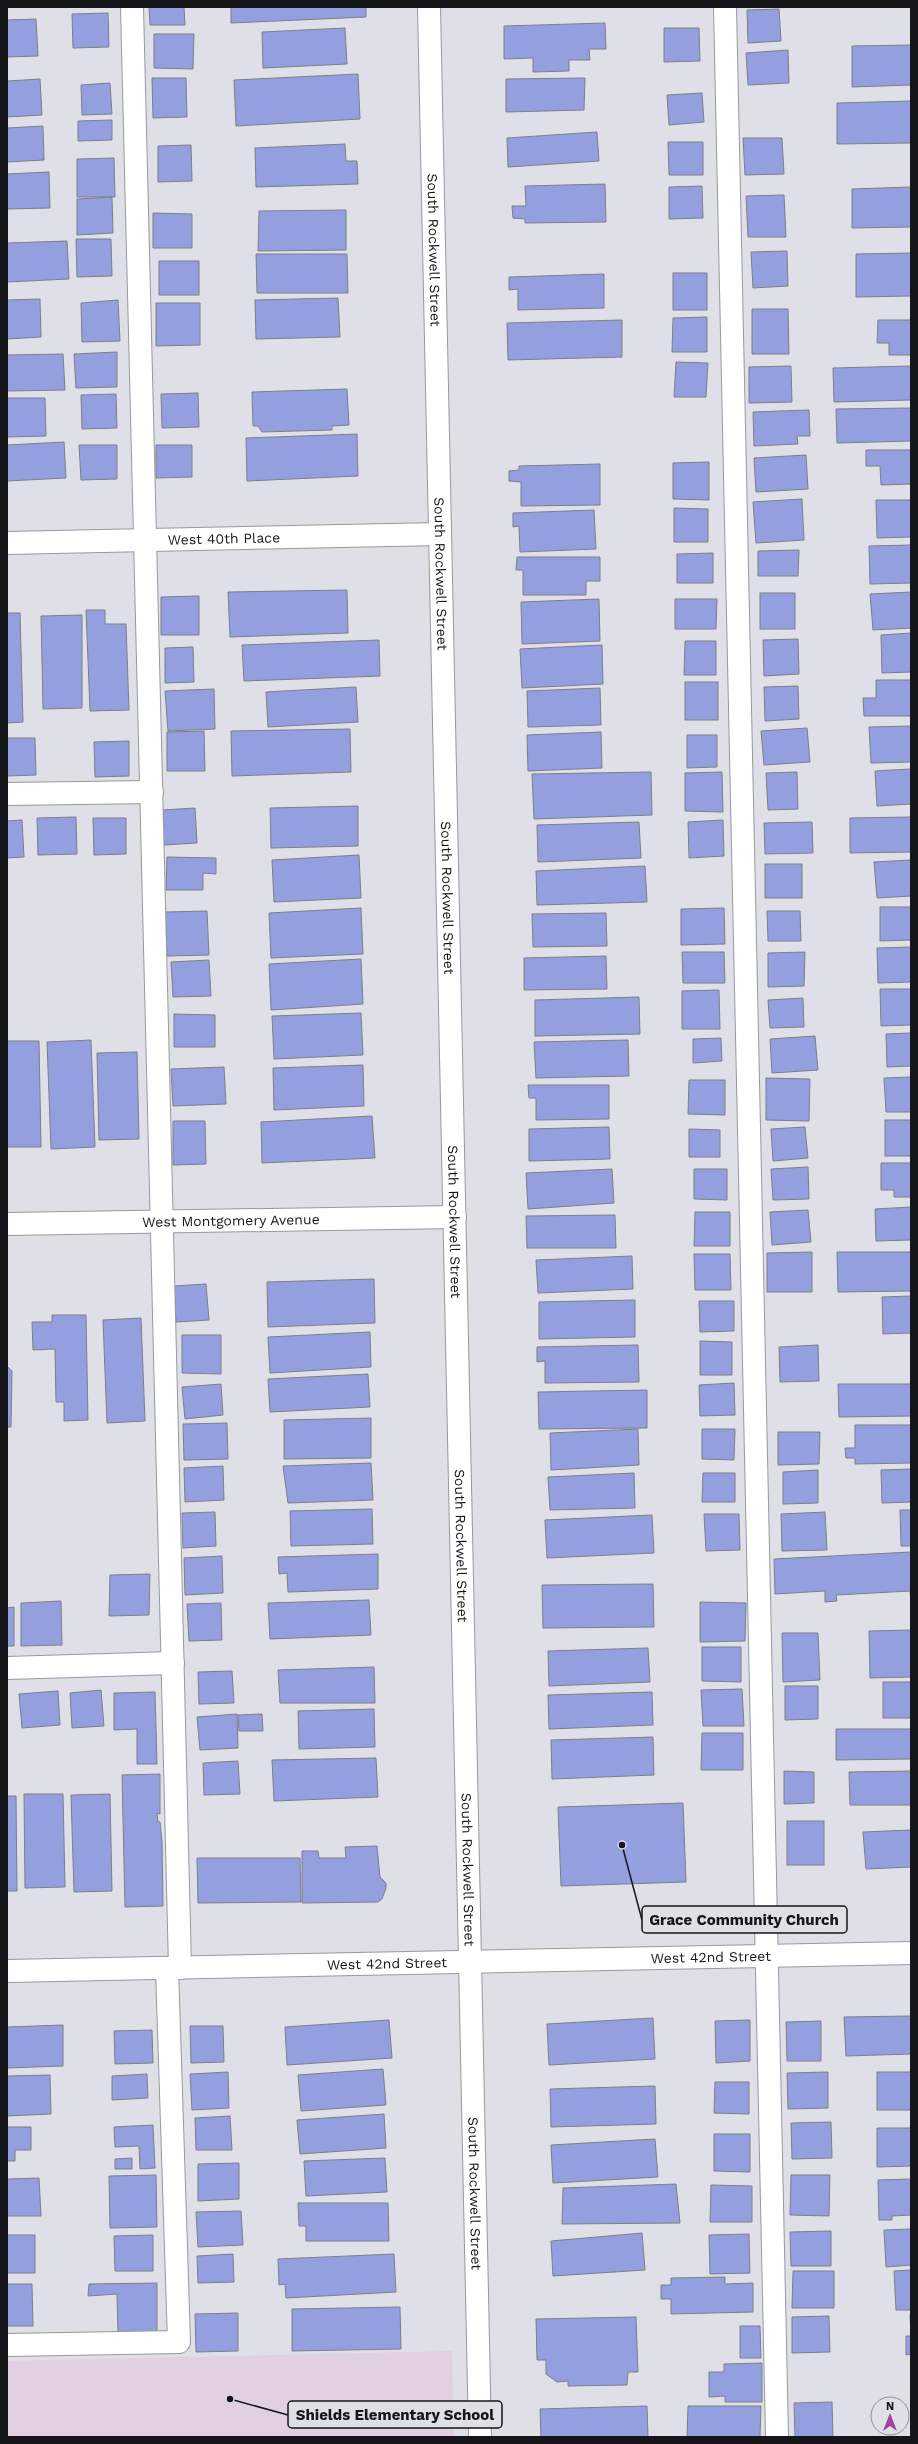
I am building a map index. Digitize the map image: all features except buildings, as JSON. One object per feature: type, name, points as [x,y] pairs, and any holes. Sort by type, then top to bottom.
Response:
[{"type":"street","points":[[7,2345],[179,2342],[174,1968],[173,1663],[132,7]]},
{"type":"street","name":"South Rockwell Street","points":[[429,7],[480,2437]]},
{"type":"street","points":[[725,7],[777,2437]]},
{"type":"street","name":"West 40th Place","points":[[7,543],[440,534]]},
{"type":"street","points":[[7,794],[152,792]]},
{"type":"street","name":"West Montgomery Avenue","points":[[7,1224],[455,1217]]},
{"type":"street","points":[[7,1668],[173,1663]]},
{"type":"street","name":"West 42nd Street","points":[[7,1971],[911,1953]]},
{"type":"shaded area","points":[[452,2351],[454,2437],[7,2437],[7,2361]]},
{"type":"place","name":"Grace Community Church","points":[[622,1845]]},
{"type":"place","name":"Shields Elementary School","points":[[230,2399]]}]
